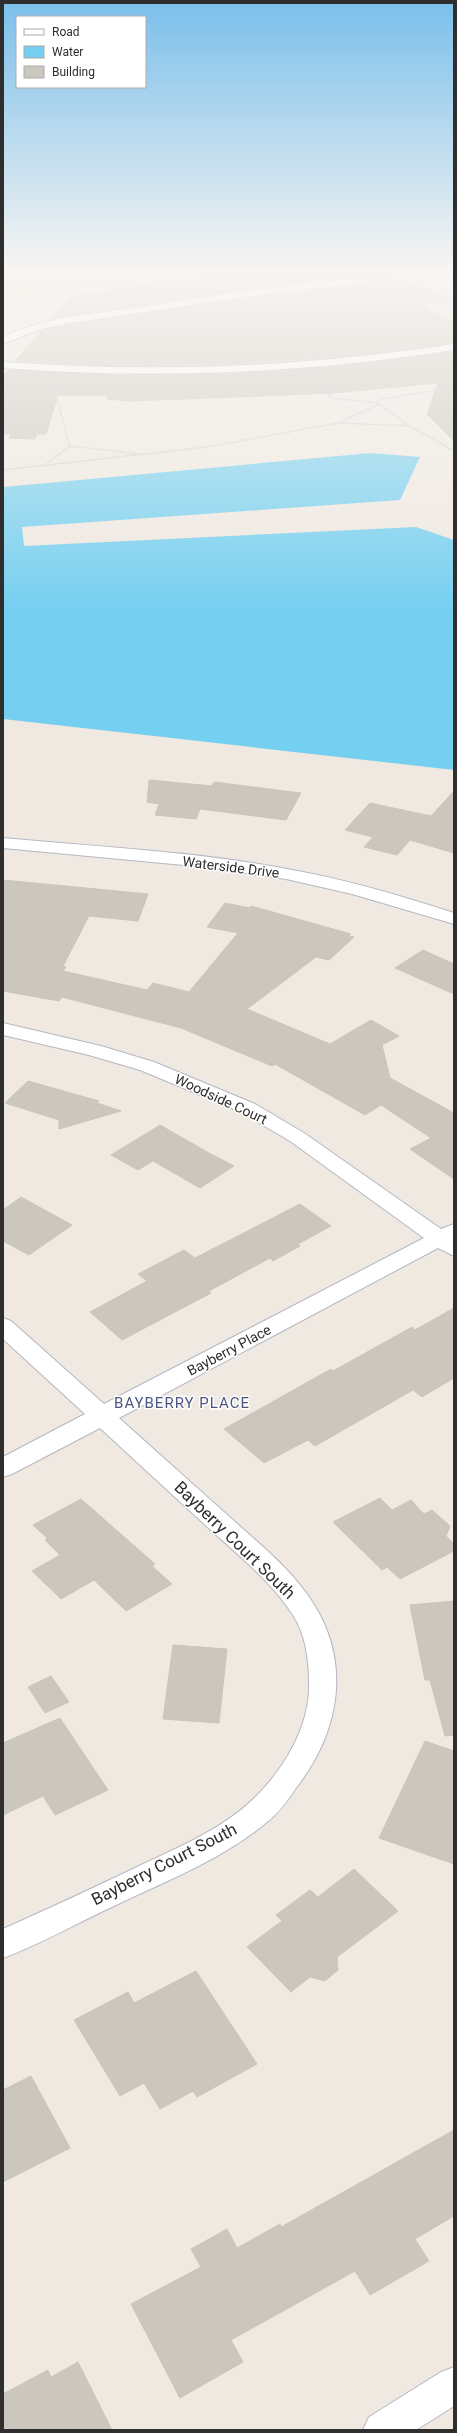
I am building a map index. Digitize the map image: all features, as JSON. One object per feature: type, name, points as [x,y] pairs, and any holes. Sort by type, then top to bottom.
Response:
[{"type":"street","name":"Waterside Drive","points":[[3,843],[202,863],[286,874],[373,894],[454,919]]},
{"type":"street","name":"Woodside Court","points":[[3,1029],[94,1050],[147,1066],[248,1108],[297,1137],[449,1239]]},
{"type":"street","name":"Bayberry Place","points":[[3,1468],[449,1239]]},
{"type":"street","name":"Bayberry Court South","points":[[3,1326],[267,1566],[295,1597],[312,1625],[320,1650],[324,1671],[322,1707],[313,1739],[297,1768],[259,1812],[226,1836],[172,1864],[3,1944]]},
{"type":"street","points":[[382,2430],[454,2385]]},
{"type":"path","points":[[55,386],[54,388],[70,446]]},
{"type":"path","points":[[322,386],[331,398],[378,403],[410,426],[454,451]]},
{"type":"path","points":[[338,423],[374,407],[383,399],[454,387]]},
{"type":"path","points":[[3,470],[45,464],[207,447],[338,423],[410,426]]},
{"type":"path","points":[[45,464],[70,446],[146,454]]},
{"type":"water","points":[[371,453],[420,457],[400,500],[22,527],[24,546],[416,527],[454,540],[454,770],[3,719],[3,487]]},
{"type":"building","points":[[3,386],[412,386],[334,393],[129,401],[107,399],[108,396],[58,395],[46,434],[37,434],[35,439],[9,438],[11,434],[3,434]]},
{"type":"building","points":[[437,386],[454,386],[454,441],[427,414]]},
{"type":"building","points":[[149,780],[212,786],[214,782],[301,793],[286,820],[200,809],[196,819],[155,815],[159,804],[147,802]]},
{"type":"building","points":[[454,791],[454,853],[410,840],[397,855],[364,847],[373,837],[345,830],[370,803],[431,816]]},
{"type":"building","points":[[3,880],[148,894],[138,921],[89,916],[63,966],[66,967],[63,971],[147,990],[153,983],[189,992],[238,933],[207,927],[225,903],[250,908],[251,906],[351,934],[349,936],[354,937],[329,960],[316,957],[247,1009],[330,1044],[371,1020],[399,1036],[382,1045],[390,1078],[454,1113],[454,1179],[410,1149],[431,1138],[381,1105],[365,1115],[275,1064],[272,1066],[181,1028],[62,997],[59,1001],[3,991]]},
{"type":"building","points":[[423,950],[454,964],[454,994],[395,968]]},
{"type":"building","points":[[28,1081],[99,1101],[97,1103],[121,1111],[59,1129],[59,1120],[5,1103]]},
{"type":"building","points":[[160,1125],[234,1166],[200,1188],[153,1161],[138,1170],[111,1155]]},
{"type":"building","points":[[21,1197],[72,1225],[29,1255],[3,1241],[3,1210]]},
{"type":"building","points":[[300,1204],[331,1226],[298,1244],[300,1246],[273,1261],[270,1258],[209,1291],[211,1293],[122,1340],[90,1312],[147,1281],[138,1274],[184,1250],[195,1258]]},
{"type":"building","points":[[454,1308],[454,1378],[422,1397],[413,1390],[315,1446],[308,1440],[264,1463],[224,1429],[331,1369],[333,1371],[412,1327],[415,1330]]},
{"type":"building","points":[[380,1498],[392,1510],[411,1500],[424,1514],[432,1510],[450,1526],[446,1536],[454,1544],[454,1551],[400,1579],[387,1567],[382,1570],[333,1522]]},
{"type":"building","points":[[81,1499],[155,1564],[152,1566],[172,1584],[126,1611],[94,1580],[61,1599],[32,1571],[60,1555],[45,1540],[47,1538],[33,1525]]},
{"type":"building","points":[[454,1601],[454,1735],[445,1736],[430,1680],[425,1680],[410,1605]]},
{"type":"building","points":[[173,1645],[227,1649],[219,1723],[163,1719]]},
{"type":"building","points":[[51,1676],[69,1702],[45,1713],[28,1687]]},
{"type":"building","points":[[60,1718],[108,1790],[55,1815],[43,1796],[3,1815],[3,1743]]},
{"type":"building","points":[[425,1741],[454,1751],[454,1864],[379,1838]]},
{"type":"building","points":[[354,1869],[398,1911],[337,1957],[338,1970],[325,1981],[310,1977],[291,1992],[247,1947],[282,1921],[276,1915],[310,1890],[318,1897]]},
{"type":"building","points":[[196,1971],[257,2064],[197,2097],[193,2091],[160,2109],[144,2083],[120,2096],[74,2020],[128,1992],[134,2003]]},
{"type":"building","points":[[31,2076],[70,2148],[3,2182],[3,2090]]},
{"type":"building","points":[[454,2130],[454,2216],[415,2239],[429,2261],[370,2295],[355,2271],[231,2340],[243,2362],[180,2398],[131,2304],[201,2267],[191,2249],[227,2229],[237,2248],[280,2224],[281,2227]]},
{"type":"building","points":[[78,2362],[112,2430],[3,2430],[3,2394],[48,2370],[51,2377]]},
{"type":"district","name":"BAYBERRY PLACE","points":[[182,1403]]}]
